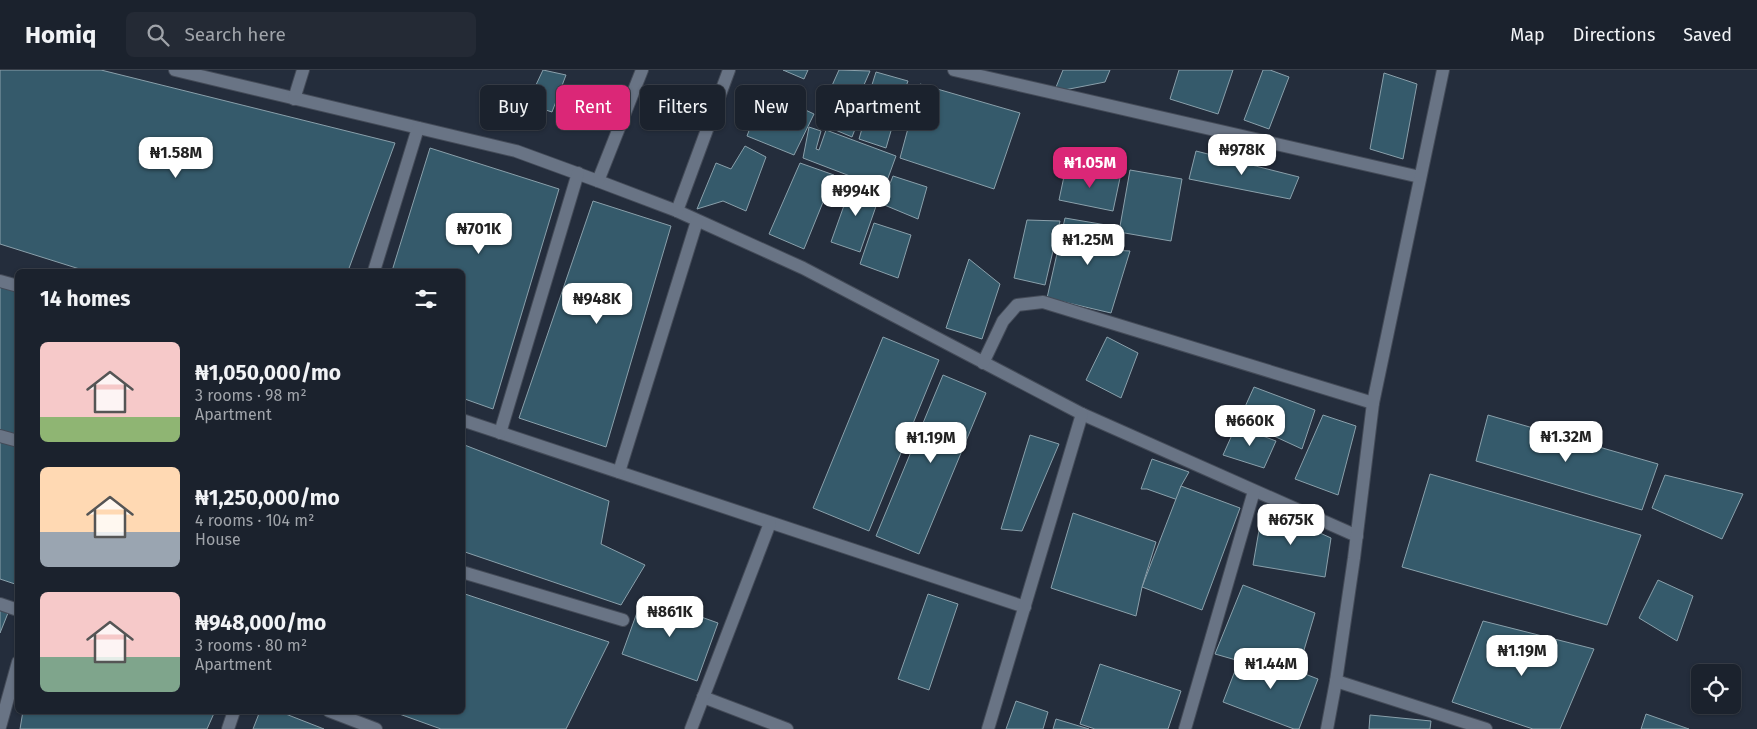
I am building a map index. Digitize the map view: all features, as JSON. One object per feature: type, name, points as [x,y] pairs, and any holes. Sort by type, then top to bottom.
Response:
[{"type":"street","points":[[175,70],[516,151],[677,211],[802,268],[1082,414],[1357,536]]},
{"type":"street","points":[[294,99],[303,70]]},
{"type":"street","points":[[598,180],[642,70]]},
{"type":"street","points":[[677,211],[729,70]]},
{"type":"street","points":[[954,70],[1420,177]]},
{"type":"street","points":[[1327,729],[1336,681],[1357,536],[1373,404],[1443,70]]},
{"type":"street","points":[[375,269],[418,128]]},
{"type":"street","points":[[500,433],[578,173]]},
{"type":"street","points":[[619,472],[697,221]]},
{"type":"street","points":[[0,281],[15,285]]},
{"type":"street","points":[[983,363],[1003,321],[1016,305],[1043,302],[1373,404]]},
{"type":"street","points":[[988,729],[1082,414]]},
{"type":"street","points":[[465,421],[1025,607]]},
{"type":"street","points":[[0,436],[15,440]]},
{"type":"street","points":[[1185,729],[1254,491]]},
{"type":"street","points":[[691,729],[770,523]]},
{"type":"street","points":[[465,573],[624,620]]},
{"type":"street","points":[[0,604],[15,609]]},
{"type":"street","points":[[0,727],[15,673]]},
{"type":"street","points":[[1336,681],[1486,729]]},
{"type":"street","points":[[703,697],[787,729]]},
{"type":"street","points":[[228,729],[233,714]]},
{"type":"street","points":[[337,714],[376,729]]},
{"type":"building","points":[[0,70],[101,70],[395,143],[349,269],[80,269],[0,244]]},
{"type":"building","points":[[543,70],[566,75],[562,85],[556,85],[556,101],[552,112],[546,110],[546,85],[536,85]]},
{"type":"building","points":[[783,70],[808,70],[804,79]]},
{"type":"building","points":[[839,70],[870,71],[864,85],[832,85]]},
{"type":"building","points":[[1063,70],[1110,70],[1105,82],[1054,92]]},
{"type":"building","points":[[1179,70],[1233,70],[1218,114],[1170,99]]},
{"type":"building","points":[[1263,70],[1270,70],[1289,77],[1269,129],[1244,120]]},
{"type":"building","points":[[876,72],[908,81],[907,85],[872,85]]},
{"type":"building","points":[[1384,73],[1417,84],[1403,159],[1370,149]]},
{"type":"building","points":[[939,90],[1020,113],[994,189],[900,158],[908,130],[939,130]]},
{"type":"building","points":[[806,110],[814,114],[794,155],[747,136],[749,130],[806,130]]},
{"type":"building","points":[[809,127],[821,131],[816,149],[819,150],[826,130],[896,156],[884,189],[803,158]]},
{"type":"building","points":[[836,130],[855,130],[852,137]]},
{"type":"building","points":[[862,130],[891,130],[886,148],[859,139]]},
{"type":"building","points":[[745,146],[766,157],[746,211],[723,201],[697,209],[716,163],[731,169]]},
{"type":"building","points":[[430,148],[559,189],[493,409],[465,399],[465,269],[393,269]]},
{"type":"building","points":[[1196,151],[1299,177],[1290,199],[1189,179]]},
{"type":"building","points":[[800,163],[834,175],[804,249],[769,234]]},
{"type":"building","points":[[1066,167],[1120,178],[1113,211],[1059,200]]},
{"type":"building","points":[[1130,170],[1182,179],[1171,241],[1119,232]]},
{"type":"building","points":[[893,176],[927,187],[918,219],[882,204]]},
{"type":"building","points":[[852,183],[881,192],[860,252],[831,242]]},
{"type":"building","points":[[593,201],[671,226],[606,447],[519,418]]},
{"type":"building","points":[[1065,218],[1118,227],[1110,250],[1130,251],[1111,313],[1047,298]]},
{"type":"building","points":[[1027,220],[1060,221],[1045,285],[1014,278]]},
{"type":"building","points":[[874,223],[911,235],[898,278],[860,264]]},
{"type":"building","points":[[969,259],[1000,284],[982,339],[946,328]]},
{"type":"building","points":[[0,281],[15,287],[15,434],[0,431]]},
{"type":"building","points":[[883,337],[939,360],[869,531],[813,508]]},
{"type":"building","points":[[1107,337],[1138,353],[1121,398],[1086,380]]},
{"type":"building","points":[[943,375],[986,393],[919,554],[876,536]]},
{"type":"building","points":[[1254,387],[1315,410],[1302,449],[1239,420]]},
{"type":"building","points":[[1323,415],[1356,426],[1338,495],[1295,479]]},
{"type":"building","points":[[1488,415],[1658,464],[1642,510],[1476,461]]},
{"type":"building","points":[[1236,426],[1276,441],[1264,468],[1223,455]]},
{"type":"building","points":[[1030,435],[1059,444],[1022,531],[1001,529]]},
{"type":"building","points":[[0,440],[15,446],[15,584],[0,579]]},
{"type":"building","points":[[465,445],[609,501],[601,544],[645,565],[621,605],[465,552]]},
{"type":"building","points":[[1152,459],[1189,472],[1181,486],[1178,500],[1147,489],[1141,489]]},
{"type":"building","points":[[1430,474],[1641,535],[1607,625],[1402,567]]},
{"type":"building","points":[[1665,475],[1743,494],[1722,539],[1652,508]]},
{"type":"building","points":[[1181,486],[1240,508],[1202,610],[1142,587]]},
{"type":"building","points":[[1263,507],[1331,538],[1325,577],[1253,565]]},
{"type":"building","points":[[1073,513],[1156,542],[1142,587],[1136,616],[1051,588]]},
{"type":"building","points":[[1658,580],[1693,596],[1677,641],[1639,618]]},
{"type":"building","points":[[1243,585],[1315,613],[1296,677],[1215,654]]},
{"type":"building","points":[[465,594],[609,642],[566,729],[441,729],[399,714],[465,714]]},
{"type":"building","points":[[928,594],[958,604],[929,690],[898,679]]},
{"type":"building","points":[[643,596],[718,623],[697,681],[622,654]]},
{"type":"building","points":[[0,607],[10,608],[0,633]]},
{"type":"building","points":[[1483,621],[1594,649],[1560,729],[1533,729],[1452,702]]},
{"type":"building","points":[[1243,650],[1318,679],[1299,729],[1294,729],[1223,702]]},
{"type":"building","points":[[1100,664],[1181,691],[1168,729],[1095,729],[1080,724]]},
{"type":"building","points":[[1016,701],[1048,712],[1043,729],[1006,729]]},
{"type":"building","points":[[22,714],[214,714],[207,729],[20,729]]},
{"type":"building","points":[[259,714],[286,714],[324,729],[253,729]]},
{"type":"building","points":[[1646,714],[1689,729],[1641,729]]},
{"type":"building","points":[[1370,715],[1431,721],[1430,729],[1369,729]]},
{"type":"building","points":[[1056,719],[1089,729],[1053,729]]}]
